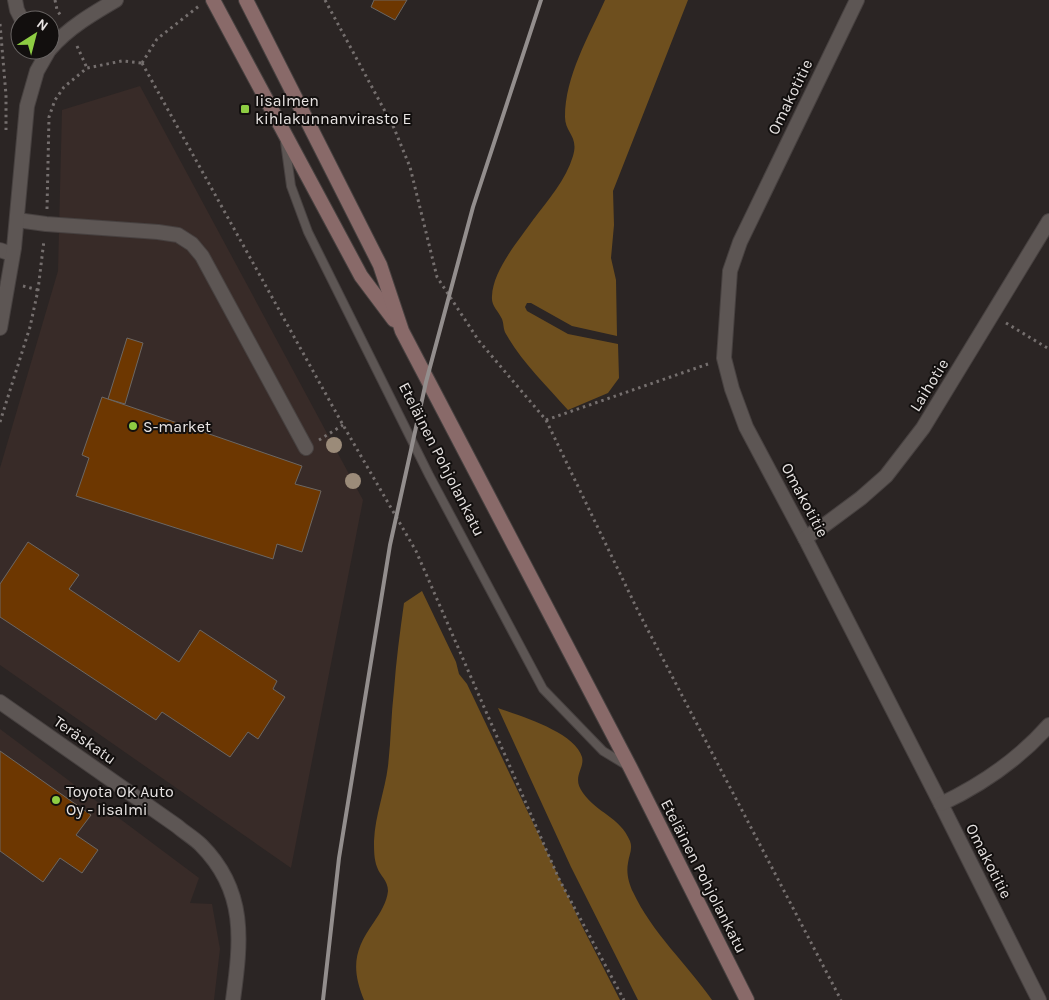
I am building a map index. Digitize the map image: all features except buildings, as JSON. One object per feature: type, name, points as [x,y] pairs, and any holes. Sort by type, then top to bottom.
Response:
[{"type":"main road","name":"Eteläinen Pohjolankatu","points":[[246,0],[380,265],[402,331]]},
{"type":"main road","name":"Eteläinen Pohjolankatu","points":[[207,2],[283,130],[361,276],[402,331],[630,767],[747,1000]]},
{"type":"street","points":[[60,38],[116,0]]},
{"type":"street","name":"Omakotitie","points":[[857,0],[740,242],[730,271],[724,358],[732,389],[746,427],[805,538],[1039,1000]]},
{"type":"street","points":[[0,328],[6,252],[17,220],[27,106],[37,71],[43,60]]},
{"type":"street","points":[[17,220],[46,224],[158,232],[178,235],[192,244],[202,256],[306,448]]},
{"type":"street","name":"Laihotie","points":[[805,538],[854,503],[886,476],[923,428],[1049,221]]},
{"type":"street","name":"Teräskatu","points":[[0,702],[177,826],[201,846],[218,865],[231,888],[237,910],[240,933],[233,1000]]},
{"type":"street","points":[[941,804],[961,794],[1019,755],[1049,725]]},
{"type":"lane","name":"Eteläinen Pohjolankatu","points":[[283,130],[291,186],[308,232],[429,475],[543,689],[603,751],[630,767]]},
{"type":"path","points":[[325,0],[394,128],[410,167],[437,277],[479,341],[546,420],[639,613],[841,1000]]},
{"type":"path","points":[[142,63],[157,39],[207,2]]},
{"type":"path","points":[[0,24],[6,96],[6,134]]},
{"type":"path","points":[[87,68],[122,61],[142,63]]},
{"type":"path","points":[[142,63],[343,425],[416,551],[559,879],[624,1000]]},
{"type":"path","points":[[22,285],[38,290]]},
{"type":"path","points":[[993,314],[1049,349]]},
{"type":"path","points":[[546,420],[724,358]]},
{"type":"path","points":[[306,448],[343,425]]},
{"type":"shaded area","points":[[605,0],[688,0],[613,191],[614,225],[611,258],[616,280],[617,336],[572,326],[531,303],[527,303],[525,307],[527,311],[568,334],[618,344],[619,378],[608,393],[568,410],[512,344],[505,332],[502,319],[494,305],[492,296],[493,286],[502,266],[556,190],[570,165],[574,144],[565,117],[569,86],[573,71]]},
{"type":"shaded area","points":[[140,86],[363,500],[291,868],[0,665],[0,468],[58,271],[62,110]]},
{"type":"shaded area","points":[[422,591],[456,662],[459,674],[467,684],[583,928],[620,1000],[364,1000],[357,978],[357,960],[362,942],[379,915],[388,891],[387,884],[376,864],[374,841],[376,822],[388,766],[396,668],[404,603]]},
{"type":"shaded area","points":[[498,708],[546,726],[569,740],[577,748],[582,757],[578,782],[583,793],[595,806],[620,826],[630,841],[631,847],[627,867],[628,878],[641,907],[660,935],[712,1000],[638,1000],[571,867]]},
{"type":"shaded area","points":[[0,729],[199,878],[190,903],[212,904],[220,949],[214,1000],[0,1000]]},
{"type":"railway","points":[[323,1000],[339,858],[390,545],[426,382],[473,207],[541,0]]},
{"type":"place","name":"Iisalmen kihlakunnanvirasto E","points":[[245,109]]},
{"type":"place","name":"S-market","points":[[133,426]]},
{"type":"place","name":"Toyota OK Auto Oy - Iisalmi","points":[[56,800]]}]
